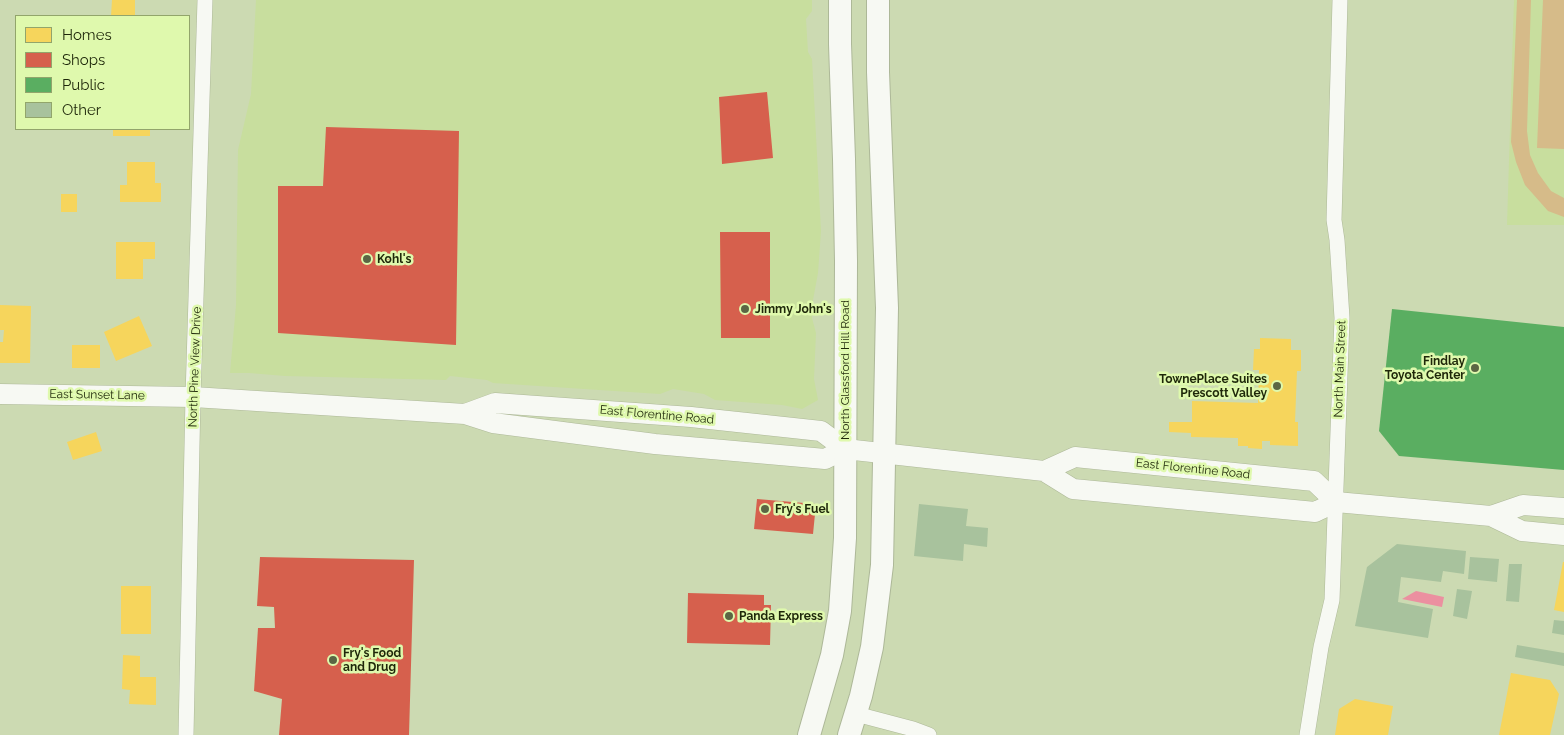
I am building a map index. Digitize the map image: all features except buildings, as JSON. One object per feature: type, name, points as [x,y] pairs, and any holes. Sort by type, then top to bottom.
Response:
[{"type":"main road","name":"North Glassford Hill Road","points":[[809,735],[832,655],[840,611],[845,538],[846,261],[840,0]]},
{"type":"main road","points":[[854,729],[872,647],[882,566],[887,308],[878,72],[878,0]]},
{"type":"street","name":"North Pine View Drive","points":[[186,735],[193,396],[205,0]]},
{"type":"street","name":"North Main Street","points":[[1307,735],[1321,647],[1332,600],[1342,318],[1334,220],[1340,0]]},
{"type":"street","name":"East Sunset Lane","points":[[0,394],[193,396]]},
{"type":"street","name":"East Florentine Road","points":[[193,396],[465,414],[493,422],[655,444],[825,458],[845,449],[1044,470],[1072,488],[1315,512],[1336,502],[1491,516],[1522,531],[1564,535]]},
{"type":"street","name":"East Florentine Road","points":[[465,414],[495,402],[691,417],[821,430],[845,449]]},
{"type":"street","name":"East Florentine Road","points":[[1044,470],[1075,457],[1314,481],[1336,502]]},
{"type":"street","name":"East Florentine Road","points":[[1491,516],[1523,505],[1564,508]]},
{"type":"street","points":[[854,729],[913,729],[929,735]]},
{"type":"shaded area","points":[[256,0],[812,0],[812,11],[806,19],[808,52],[812,59],[821,231],[812,318],[816,333],[814,379],[818,400],[802,409],[782,405],[715,400],[704,394],[673,389],[660,394],[493,383],[487,380],[450,376],[446,380],[230,373],[236,305],[238,150],[251,94]]},
{"type":"shaded area","points":[[1514,0],[1564,0],[1564,225],[1507,225]]},
{"type":"shaded area","points":[[1517,0],[1531,0],[1527,131],[1530,155],[1538,173],[1551,191],[1564,198],[1564,217],[1548,211],[1525,185],[1511,142]]},
{"type":"shaded area","points":[[1543,0],[1564,0],[1564,149],[1537,148]]},
{"type":"shaded area","points":[[1416,591],[1444,597],[1442,607],[1402,599]]},
{"type":"place","name":"Kohl's","points":[[367,259]]},
{"type":"place","name":"Jimmy John's","points":[[745,309]]},
{"type":"place","name":"Findlay Toyota Center","points":[[1475,368]]},
{"type":"place","name":"TownePlace Suites Prescott Valley","points":[[1277,386]]},
{"type":"place","name":"Fry's Fuel","points":[[765,509]]},
{"type":"place","name":"Panda Express","points":[[729,616]]},
{"type":"place","name":"Fry's Food and Drug","points":[[333,660]]}]
